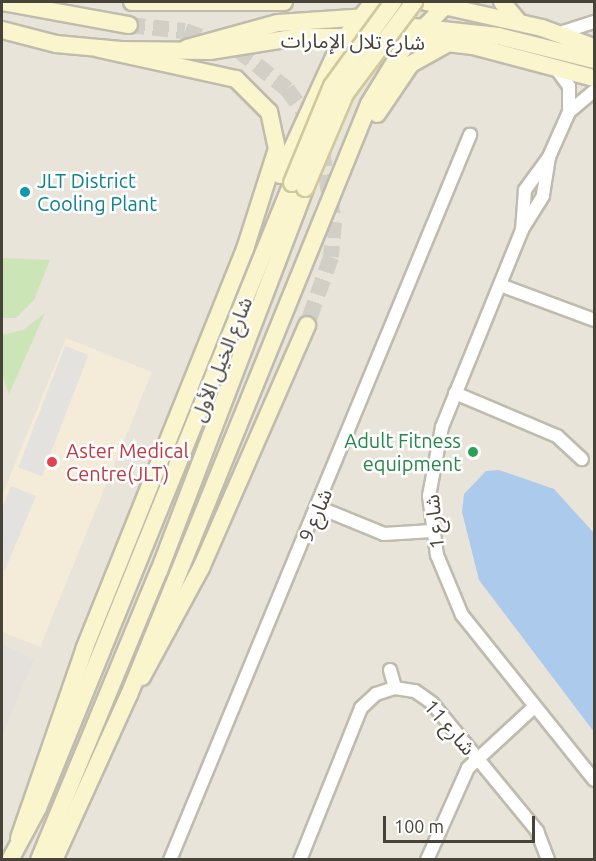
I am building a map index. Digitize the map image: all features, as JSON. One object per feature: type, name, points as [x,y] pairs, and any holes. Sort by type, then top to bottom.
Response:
[{"type":"main road","points":[[2,2],[129,25]]},
{"type":"main road","name":"شارع تلال الإمارات","points":[[132,2],[284,2]]},
{"type":"main road","points":[[19,838],[88,637],[245,249],[311,100],[359,11],[373,2]]},
{"type":"main road","points":[[381,2],[399,30]]},
{"type":"main road","points":[[54,860],[129,694],[399,30],[388,2]]},
{"type":"main road","name":"شارع الخيل الأول","points":[[39,860],[174,534],[299,185],[332,86],[393,2]]},
{"type":"main road","name":"شارع الخيل الأول","points":[[10,860],[19,838],[38,808],[299,185],[345,94],[414,2]]},
{"type":"main road","name":"شارع تلال الإمارات","points":[[426,2],[447,3],[520,22],[560,33],[594,47]]},
{"type":"main road","points":[[502,2],[520,22]]},
{"type":"main road","name":"شارع تلال الإمارات","points":[[399,30],[447,3]]},
{"type":"main road","points":[[427,33],[447,3]]},
{"type":"main road","name":"شارع تلال الإمارات","points":[[186,48],[258,27],[359,11],[399,30]]},
{"type":"main road","points":[[427,33],[443,27],[594,60]]},
{"type":"main road","name":"شارع تلال الإمارات","points":[[2,30],[99,49],[186,48],[210,51],[271,40],[345,37],[399,30],[427,33],[447,44],[553,65],[594,78]]},
{"type":"main road","points":[[350,154],[401,74],[447,44]]},
{"type":"main road","points":[[99,49],[222,72],[260,97],[276,131],[277,149],[245,249]]},
{"type":"main road","points":[[129,694],[201,568],[307,325]]},
{"type":"street","points":[[560,33],[594,22]]},
{"type":"street","points":[[522,230],[525,190],[549,157],[569,112],[569,86],[553,65]]},
{"type":"street","points":[[569,112],[594,91]]},
{"type":"street","name":"شارع 9","points":[[170,860],[470,135]]},
{"type":"street","points":[[522,230],[543,196],[549,157]]},
{"type":"street","name":"شارع 1","points":[[522,230],[455,393],[433,461],[432,531],[441,568],[462,615],[594,780]]},
{"type":"street","points":[[500,285],[594,320]]},
{"type":"street","points":[[455,393],[557,436],[582,459]]},
{"type":"street","points":[[318,507],[384,534],[432,531]]},
{"type":"street","points":[[300,860],[361,708],[376,694],[395,688],[390,670]]},
{"type":"street","name":"شارع 11","points":[[395,688],[424,696],[537,831],[548,860]]},
{"type":"street","points":[[427,860],[454,790],[477,758],[534,707]]},
{"type":"shaded area","points":[[2,2],[594,2],[594,860],[2,860]]},
{"type":"shaded area","points":[[66,338],[152,372],[40,647],[2,632],[2,496]]},
{"type":"shaded area","points":[[65,346],[88,355],[42,476],[18,467]]},
{"type":"shaded area","points":[[11,486],[36,496],[4,572],[2,508]]},
{"type":"shaded area","points":[[2,644],[34,659],[2,737]]},
{"type":"green space","points":[[2,258],[50,260],[34,300],[16,318],[2,318]]},
{"type":"green space","points":[[45,313],[9,394],[2,375],[2,335],[23,330]]},
{"type":"water","points":[[499,470],[554,489],[594,533],[594,732],[479,580],[462,512],[464,494],[486,471]]},
{"type":"tunnel","points":[[129,25],[185,31],[238,50],[287,89],[308,118],[322,151],[334,222],[331,257],[307,325]]},
{"type":"place","name":"JLT District Cooling Plant","points":[[25,192]]},
{"type":"place","name":"Adult Fitness equipment","points":[[473,452]]},
{"type":"place","name":"Aster Medical Centre(JLT)","points":[[52,462]]}]
